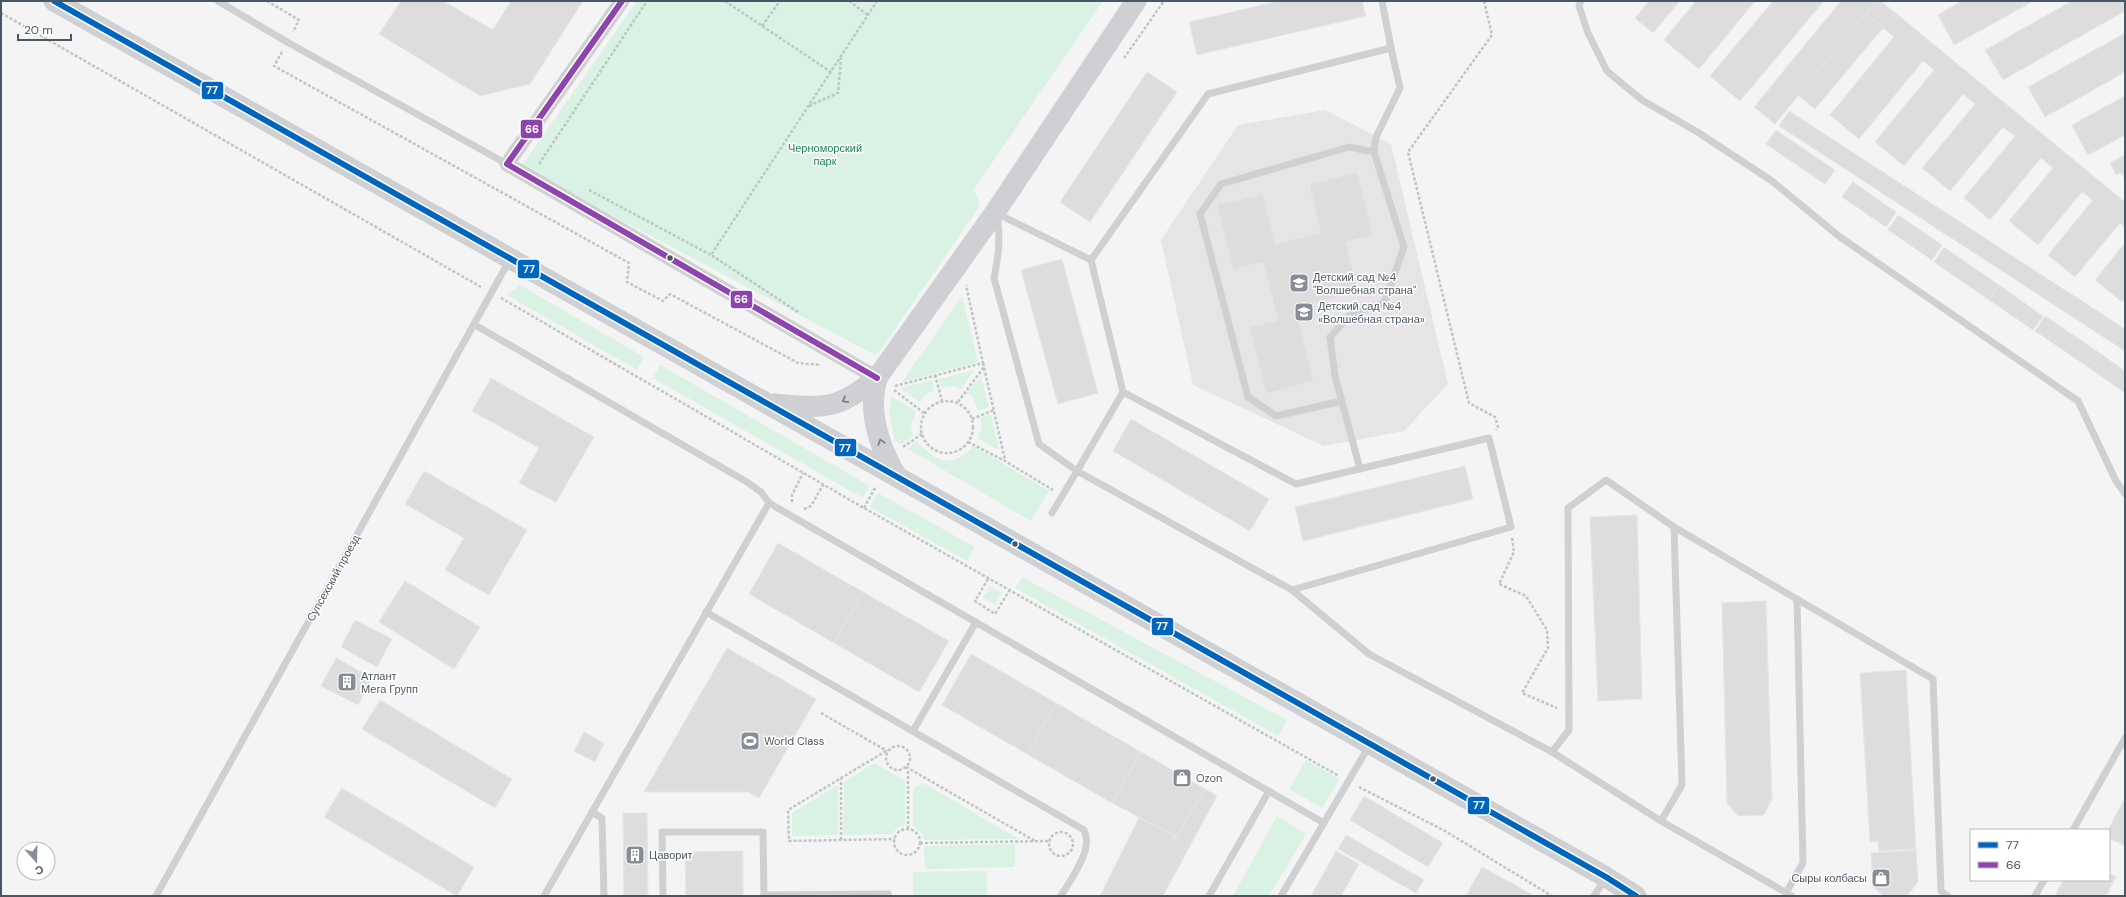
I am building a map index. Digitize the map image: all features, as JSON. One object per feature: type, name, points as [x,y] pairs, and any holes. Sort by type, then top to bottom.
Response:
[{"type":"main road","points":[[54,1],[1606,877],[1636,896]]},
{"type":"main road","points":[[767,404],[812,407],[831,406],[851,397],[877,378],[996,212],[1136,1]]},
{"type":"main road","points":[[877,378],[872,404],[876,425],[885,453],[897,477]]},
{"type":"street","points":[[622,1],[507,164],[877,378]]},
{"type":"lane","points":[[218,1],[288,42],[507,164]]},
{"type":"lane","points":[[1360,468],[1335,376],[1330,337],[1350,315],[1384,303],[1404,247],[1374,152],[1376,137],[1400,88],[1382,1]]},
{"type":"lane","points":[[1581,1],[1580,6],[1588,33],[1607,71],[1642,100],[1699,133],[1772,181],[1840,237],[2078,401],[2116,480],[2125,494]]},
{"type":"lane","points":[[1052,513],[1123,392],[1091,260],[1208,94],[1391,48]]},
{"type":"lane","points":[[1342,401],[1276,416],[1248,397],[1200,214],[1221,184],[1350,147],[1374,152]]},
{"type":"lane","points":[[996,212],[1091,260]]},
{"type":"lane","points":[[996,212],[1000,232],[994,278],[1039,444],[1077,471],[1292,590],[1370,654],[1552,752],[1661,820],[1789,894],[1803,863],[1797,599]]},
{"type":"lane","name":"Супсехский проезд","points":[[156,896],[510,259]]},
{"type":"lane","points":[[474,325],[748,482],[761,492],[769,503],[1324,823]]},
{"type":"lane","points":[[1123,392],[1296,484],[1488,438],[1511,527],[1292,590]]},
{"type":"lane","points":[[1552,752],[1569,730],[1568,508],[1606,480],[1674,527],[1933,679],[1941,891],[1948,896]]},
{"type":"lane","points":[[544,896],[769,503]]},
{"type":"lane","points":[[1661,820],[1682,785],[1674,527]]},
{"type":"lane","points":[[706,612],[1084,830],[1087,837],[1086,849],[1061,896]]},
{"type":"lane","points":[[913,731],[976,622]]},
{"type":"lane","points":[[2073,829],[2125,738]]},
{"type":"lane","points":[[1281,896],[1370,744]]},
{"type":"lane","points":[[1209,896],[1269,791]]},
{"type":"lane","points":[[592,812],[602,818],[604,896]]},
{"type":"lane","points":[[663,896],[662,832],[763,832],[764,895],[888,894],[888,896]]},
{"type":"lane","points":[[1594,896],[1606,877]]},
{"type":"lane","points":[[2035,896],[2043,881]]},
{"type":"path","points":[[267,1],[299,20],[274,66],[629,263],[627,282],[663,301],[670,294],[798,363],[820,365],[826,368]]},
{"type":"path","points":[[545,168],[538,164],[647,1]]},
{"type":"path","points":[[725,1],[831,72]]},
{"type":"path","points":[[762,26],[780,1]]},
{"type":"path","points":[[848,1],[868,15]]},
{"type":"path","points":[[711,255],[877,1]]},
{"type":"path","points":[[1484,1],[1492,36],[1408,152],[1469,403],[1495,417],[1498,427],[1488,438]]},
{"type":"path","points":[[1,13],[492,293],[988,579],[1348,781],[1445,831],[1552,896]]},
{"type":"path","points":[[808,106],[838,93],[840,57]]},
{"type":"path","points":[[587,189],[711,255],[772,296]]},
{"type":"path","points":[[966,283],[1005,461]]},
{"type":"path","points":[[924,413],[890,387],[935,375],[984,365]]},
{"type":"path","points":[[958,402],[984,365]]},
{"type":"path","points":[[935,375],[942,401]]},
{"type":"path","points":[[942,401],[958,402],[965,407],[972,419],[972,433],[968,442],[961,449],[952,453],[936,451],[929,447],[921,431],[920,422],[924,413],[930,406],[942,401]]},
{"type":"path","points":[[972,419],[994,410]]},
{"type":"path","points":[[968,442],[1005,461],[1062,495]]},
{"type":"path","points":[[803,473],[792,494],[792,501],[797,507],[805,509],[811,506],[823,485]]},
{"type":"path","points":[[1511,527],[1514,552],[1499,584],[1526,596],[1547,630],[1548,648],[1522,692],[1569,713]]},
{"type":"path","points":[[988,579],[975,601],[995,614],[1009,590]]},
{"type":"path","points":[[821,713],[887,751]]},
{"type":"path","points":[[895,839],[789,841],[788,810],[892,747],[898,745],[904,747],[909,752],[910,758],[907,768],[908,829]]},
{"type":"path","points":[[887,751],[885,758],[891,769],[898,770],[907,768],[1035,841]]},
{"type":"path","points":[[841,778],[841,840]]},
{"type":"path","points":[[908,829],[919,835],[920,843],[919,849],[914,854],[908,856],[901,854],[896,849],[895,839],[900,831],[908,829]]},
{"type":"path","points":[[1062,832],[1068,833],[1074,844],[1068,855],[1061,856],[1050,850],[1050,841],[1055,833],[1062,832]]},
{"type":"path","points":[[920,843],[1050,841]]},
{"type":"shaded area","name":"Детский сад №4 «Волшебная страна»","points":[[1325,110],[1391,144],[1448,384],[1404,431],[1324,446],[1193,385],[1161,240],[1238,125]]},
{"type":"green space","name":"Черноморский парк","points":[[637,1],[1103,1],[974,189],[980,206],[879,352],[875,355],[521,167]]},
{"type":"green space","points":[[520,285],[644,357],[637,370],[507,295]]},
{"type":"green space","points":[[962,296],[978,362],[902,382]]},
{"type":"green space","points":[[660,365],[870,486],[863,498],[653,378]]},
{"type":"green space","points":[[974,370],[961,389],[952,386],[941,388],[939,379]]},
{"type":"green space","points":[[981,377],[989,407],[978,411],[973,397],[966,393]]},
{"type":"green space","points":[[932,380],[935,390],[925,395],[920,402],[900,388]]},
{"type":"green space","points":[[891,396],[916,411],[911,425],[913,436],[901,444],[895,441],[889,412]]},
{"type":"green space","points":[[991,415],[999,450],[977,438],[982,428],[980,417]]},
{"type":"green space","points":[[916,441],[937,458],[951,461],[965,454],[974,446],[1049,491],[1031,521],[908,449]]},
{"type":"green space","points":[[878,493],[975,547],[967,561],[870,507]]},
{"type":"green space","points":[[1022,577],[1287,720],[1278,736],[1015,588]]},
{"type":"green space","points":[[990,586],[1002,593],[995,605],[983,598]]},
{"type":"green space","points":[[1306,760],[1339,779],[1322,808],[1289,789]]},
{"type":"green space","points":[[874,763],[905,781],[905,825],[898,827],[892,834],[843,835],[844,782]]},
{"type":"green space","points":[[923,783],[1019,839],[924,840],[922,833],[913,826],[913,789]]},
{"type":"green space","points":[[838,785],[838,835],[792,836],[792,813]]},
{"type":"green space","points":[[1277,816],[1306,834],[1269,896],[1233,896]]},
{"type":"green space","points":[[1015,844],[1015,867],[925,869],[924,846]]},
{"type":"green space","points":[[987,871],[987,896],[913,896],[913,872]]},
{"type":"building","points":[[401,1],[443,1],[493,30],[511,1],[583,1],[530,84],[480,96],[379,34]]},
{"type":"building","points":[[1279,1],[1362,1],[1366,16],[1197,55],[1189,22]]},
{"type":"building","points":[[1649,1],[1680,1],[1653,33],[1635,18]]},
{"type":"building","points":[[1696,1],[1755,1],[1699,69],[1664,40]]},
{"type":"building","points":[[1773,1],[1824,1],[1740,101],[1710,76]]},
{"type":"building","points":[[1841,1],[1877,1],[1775,124],[1754,107]]},
{"type":"building","points":[[1877,1],[1881,1],[2125,202],[2125,227],[2120,223],[2075,277],[2048,255],[2093,200],[2082,192],[2038,245],[2009,221],[2053,168],[2041,158],[1990,220],[1964,198],[2015,136],[2003,127],[1950,191],[1922,168],[1975,104],[1963,94],[1904,166],[1875,142],[1934,70],[1923,61],[1859,139],[1830,115],[1894,37],[1866,14]]},
{"type":"building","points":[[1962,1],[2034,1],[1954,45],[1938,15]]},
{"type":"building","points":[[2072,1],[2125,1],[2125,11],[2003,80],[1985,50]]},
{"type":"building","points":[[1866,14],[1883,28],[1815,109],[1798,95]]},
{"type":"building","points":[[2125,33],[2125,72],[2045,117],[2028,87]]},
{"type":"building","points":[[1147,72],[1177,92],[1090,222],[1060,202]]},
{"type":"building","points":[[2125,96],[2125,135],[2088,155],[2072,125]]},
{"type":"building","points":[[1789,111],[2125,329],[2125,351],[1779,126]]},
{"type":"building","points":[[1776,130],[1835,170],[1825,184],[1766,144]]},
{"type":"building","points":[[2125,155],[2125,180],[2121,172],[2116,175],[2110,163]]},
{"type":"building","points":[[1357,172],[1373,235],[1346,242],[1358,292],[1295,308],[1314,381],[1266,394],[1249,327],[1278,320],[1263,262],[1233,270],[1217,205],[1263,194],[1275,244],[1321,233],[1309,184]]},
{"type":"building","points":[[1853,182],[1896,212],[1886,227],[1842,197]]},
{"type":"building","points":[[1898,215],[1942,245],[1932,260],[1888,230]]},
{"type":"building","points":[[2125,243],[2125,298],[2122,302],[2095,280]]},
{"type":"building","points":[[1944,247],[1999,285],[1989,300],[1934,262]]},
{"type":"building","points":[[1062,259],[1098,393],[1058,404],[1021,270]]},
{"type":"building","points":[[1999,285],[2043,316],[2033,330],[1989,300]]},
{"type":"building","points":[[2045,316],[2101,354],[2091,369],[2035,331]]},
{"type":"building","points":[[2101,354],[2125,371],[2125,393],[2091,369]]},
{"type":"building","points":[[491,378],[594,437],[556,502],[519,483],[539,448],[472,411]]},
{"type":"building","points":[[1131,419],[1269,499],[1250,531],[1113,451]]},
{"type":"building","points":[[1465,466],[1473,499],[1303,541],[1295,507]]},
{"type":"building","points":[[424,471],[527,530],[489,595],[445,570],[464,538],[405,504]]},
{"type":"building","points":[[1637,515],[1642,699],[1598,701],[1590,517]]},
{"type":"building","points":[[778,543],[863,592],[834,643],[749,594]]},
{"type":"building","points":[[405,581],[480,627],[454,669],[379,622]]},
{"type":"building","points":[[863,592],[949,641],[919,692],[834,643]]},
{"type":"building","points":[[1766,601],[1772,799],[1764,815],[1738,816],[1727,803],[1722,603]]},
{"type":"building","points":[[355,620],[392,639],[377,667],[341,647]]},
{"type":"building","points":[[727,648],[816,699],[759,798],[748,792],[644,792]]},
{"type":"building","points":[[971,654],[1056,703],[1027,754],[942,705]]},
{"type":"building","name":"Атлант Мега Групп","points":[[336,658],[372,678],[358,705],[321,686]]},
{"type":"building","points":[[1906,670],[1916,849],[1879,851],[1878,841],[1870,842],[1860,673]]},
{"type":"building","points":[[380,700],[512,779],[495,808],[362,729]]},
{"type":"building","points":[[1056,703],[1141,752],[1112,803],[1027,754]]},
{"type":"building","points":[[584,732],[604,743],[595,762],[574,751]]},
{"type":"building","points":[[1141,752],[1205,789],[1175,839],[1173,839],[1175,836],[1112,803]]},
{"type":"building","points":[[342,788],[474,867],[457,896],[324,817]]},
{"type":"building","points":[[1205,789],[1217,796],[1163,896],[1100,896],[1139,818],[1175,836],[1173,839],[1175,839]]},
{"type":"building","points":[[1364,796],[1443,843],[1428,867],[1350,820]]},
{"type":"building","points":[[2125,798],[2125,846],[2110,838],[2110,829],[2109,829]]},
{"type":"building","name":"Цаворит","points":[[623,813],[647,813],[648,896],[624,896]]},
{"type":"building","points":[[1346,835],[1424,880],[1416,893],[1338,849]]},
{"type":"building","points":[[1916,850],[1918,882],[1907,896],[1884,896],[1873,887],[1871,853]]},
{"type":"building","points":[[743,851],[743,896],[686,896],[685,852]]},
{"type":"building","points":[[1336,851],[1359,864],[1341,896],[1311,896]]},
{"type":"building","points":[[1482,867],[1535,896],[1471,896],[1467,894]]},
{"type":"building","points":[[2110,874],[2116,877],[2106,896],[2055,896],[2062,881],[2110,881]]},
{"type":"transit line","name":"77","points":[[54,1],[1606,877],[1636,896]]},
{"type":"transit line","name":"66","points":[[622,1],[507,164],[877,378]]},
{"type":"place","name":"Детский сад №4 \"Волшебная страна\"","points":[[1299,283]]},
{"type":"place","name":"Детский сад №4 «Волшебная страна»","points":[[1304,312]]},
{"type":"place","name":"Атлант Мега Групп","points":[[347,682]]},
{"type":"place","name":"World Class","points":[[750,741]]},
{"type":"place","name":"Ozon","points":[[1182,778]]},
{"type":"place","name":"Цаворит","points":[[635,855]]},
{"type":"place","name":"Сыры колбасы","points":[[1881,878]]}]
